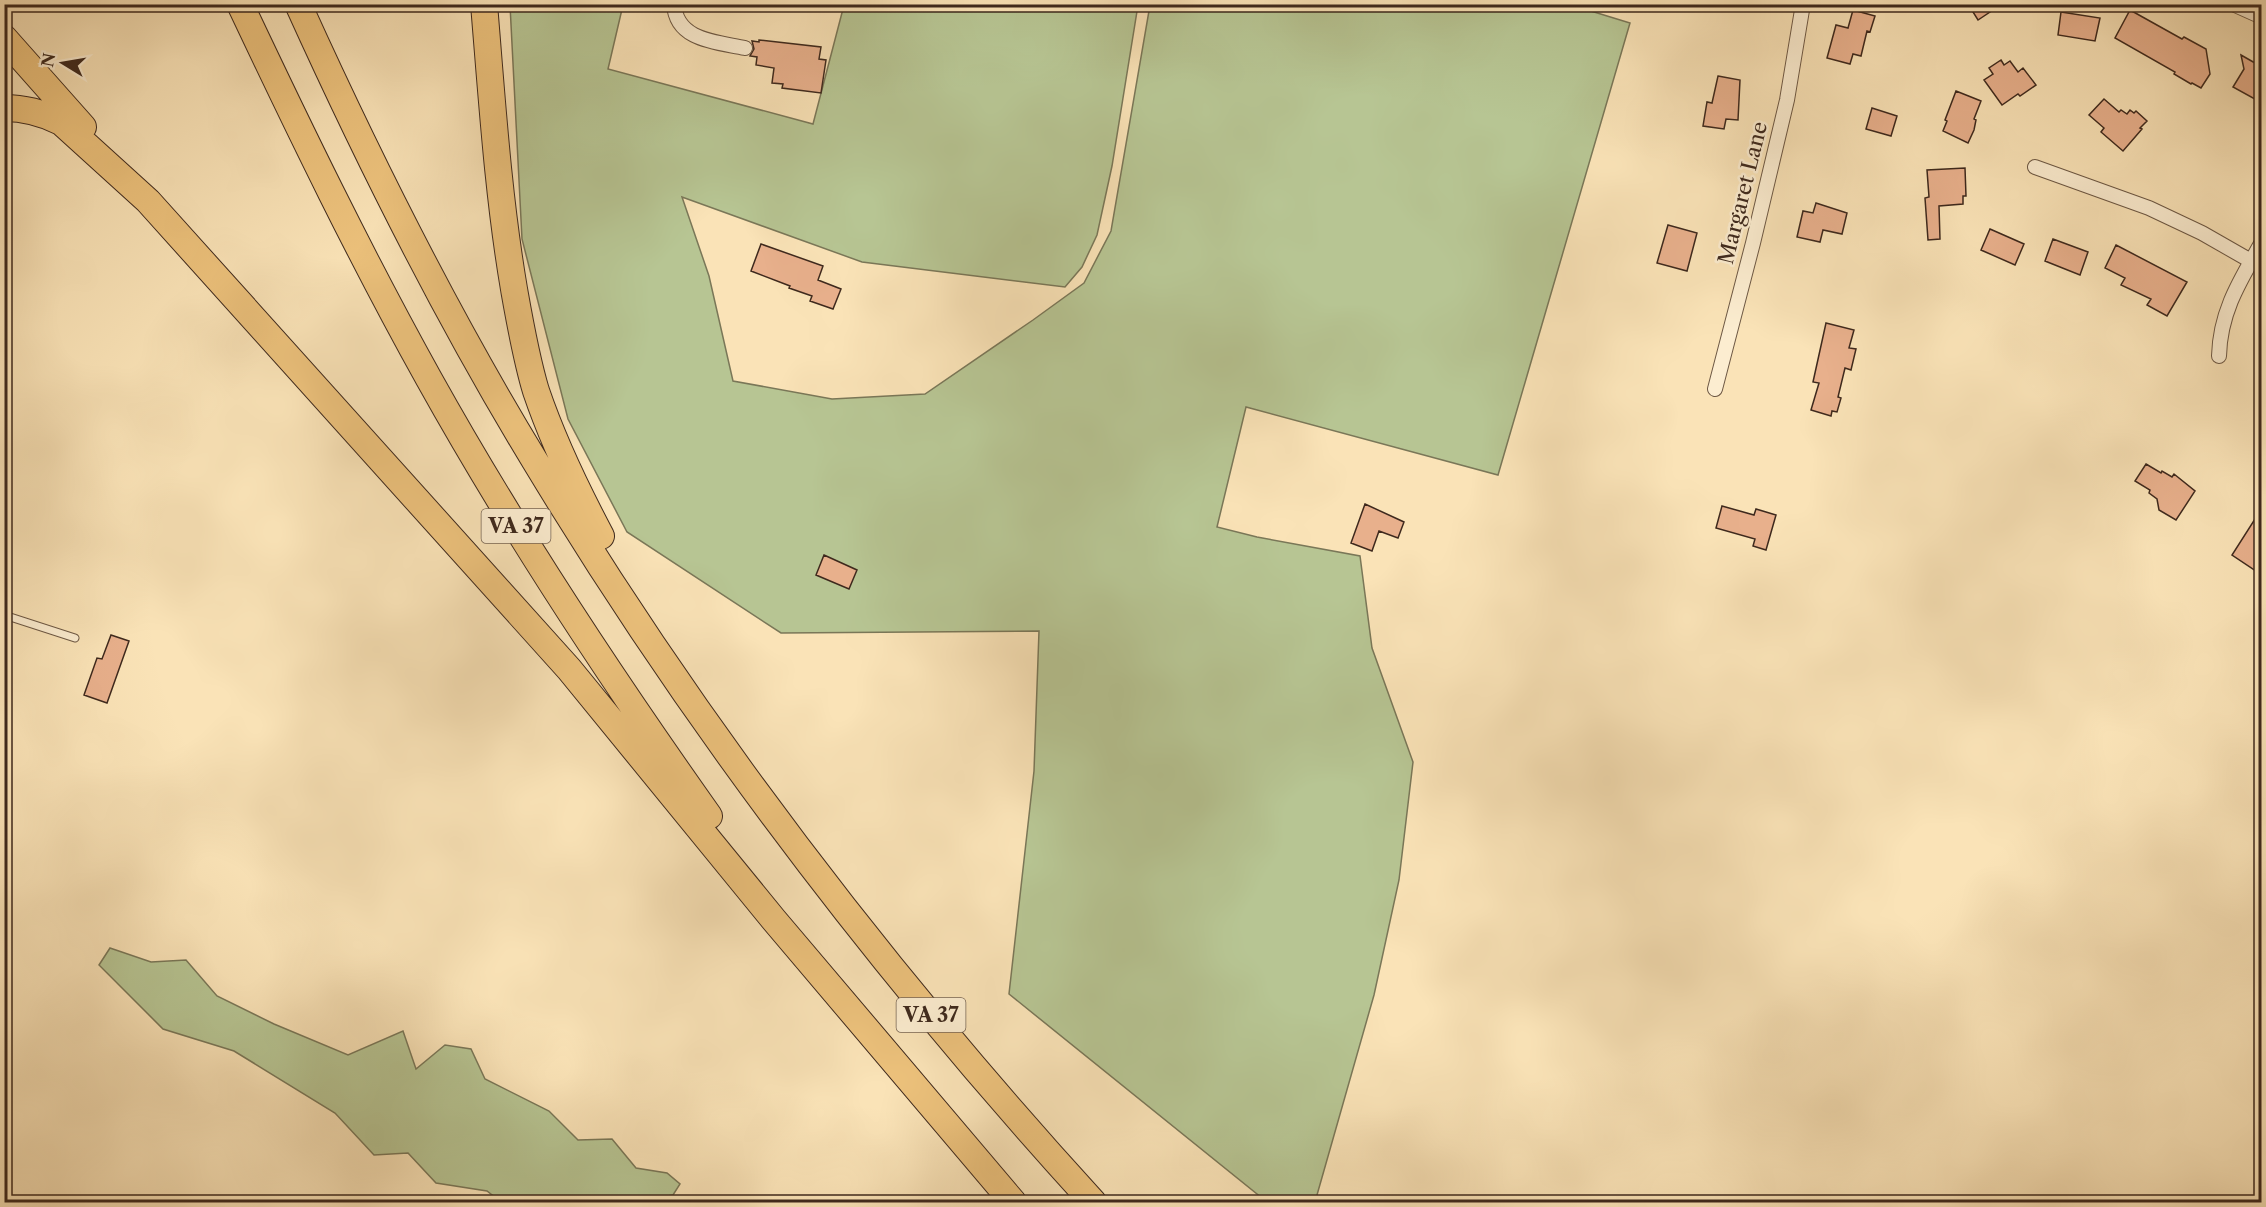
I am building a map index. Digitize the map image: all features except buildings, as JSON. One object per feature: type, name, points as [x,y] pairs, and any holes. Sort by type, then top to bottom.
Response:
[{"type":"highway","name":"VA 37","points":[[240,4],[357,245],[429,380],[552,584],[637,714],[780,916],[854,1011],[1013,1203]]},
{"type":"highway","name":"VA 37","points":[[298,4],[393,204],[459,329],[535,461],[623,600],[778,822],[935,1020],[1023,1125],[1093,1203]]},
{"type":"highway","points":[[484,4],[505,237],[526,350],[548,423],[571,478],[609,551],[687,681],[778,822]]},
{"type":"highway","points":[[4,38],[570,669],[774,920],[854,1011]]},
{"type":"highway","points":[[4,108],[22,108],[45,114],[61,122],[148,201]]},
{"type":"street","points":[[674,4],[678,22],[696,38],[745,48]]},
{"type":"street","name":"Margaret Lane","points":[[1715,389],[1787,100],[1803,4]]},
{"type":"street","points":[[2233,4],[2262,17]]},
{"type":"street","points":[[2035,167],[2149,208],[2202,233],[2251,261]]},
{"type":"street","points":[[2219,356],[2220,340],[2230,299],[2262,242]]},
{"type":"lane","points":[[4,615],[75,638]]},
{"type":"green space","points":[[1568,4],[1630,23],[1498,475],[1246,407],[1217,527],[1257,537],[1360,556],[1372,648],[1413,762],[1399,880],[1374,995],[1315,1202],[1267,1202],[1009,994],[1034,771],[1039,631],[781,633],[627,532],[568,419],[522,239],[510,5],[623,5],[608,69],[813,124],[844,5],[1138,5],[1112,166],[1097,235],[1082,267],[1065,287],[862,262],[682,197],[709,276],[733,381],[832,399],[925,394],[1084,283],[1111,231],[1150,5]]},
{"type":"green space","points":[[110,948],[151,962],[186,960],[217,996],[274,1024],[348,1055],[403,1031],[416,1069],[445,1045],[471,1049],[485,1079],[549,1111],[578,1140],[612,1139],[636,1168],[667,1173],[680,1184],[673,1195],[641,1202],[501,1202],[487,1191],[436,1183],[408,1153],[374,1155],[335,1113],[234,1051],[163,1029],[99,965]]}]
